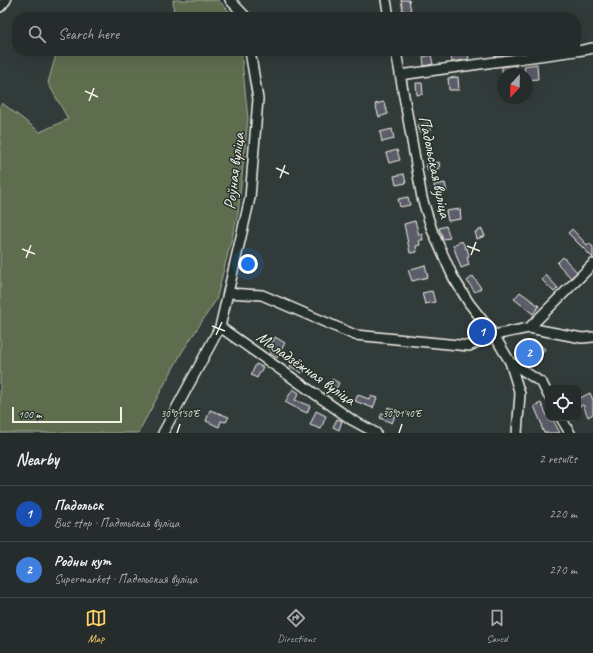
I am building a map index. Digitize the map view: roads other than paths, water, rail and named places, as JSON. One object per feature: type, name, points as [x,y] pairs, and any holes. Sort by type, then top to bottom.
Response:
[{"type":"street","points":[[0,7],[6,0]]},
{"type":"street","points":[[230,0],[241,12]]},
{"type":"street","points":[[386,0],[388,12]]},
{"type":"street","points":[[581,50],[593,48]]},
{"type":"street","name":"Роўная вуліца","points":[[228,293],[250,198],[258,99],[251,56]]},
{"type":"street","name":"Падольская вуліца","points":[[397,56],[422,198],[432,230],[452,277],[469,303],[494,335],[510,362],[542,383],[545,389]]},
{"type":"street","points":[[400,75],[539,56]]},
{"type":"street","points":[[529,328],[593,264]]},
{"type":"street","points":[[163,433],[220,328],[228,293],[262,295],[355,336],[469,346],[494,335],[529,328],[582,338],[593,337]]},
{"type":"street","name":"Маладзёжная вуліца","points":[[220,328],[352,420],[376,433]]},
{"type":"street","points":[[510,362],[520,394],[517,433]]},
{"type":"street","points":[[563,421],[570,433]]},
{"type":"place","name":"Падольск","points":[[482,332]]},
{"type":"place","name":"Родны кут","points":[[529,353]]}]
